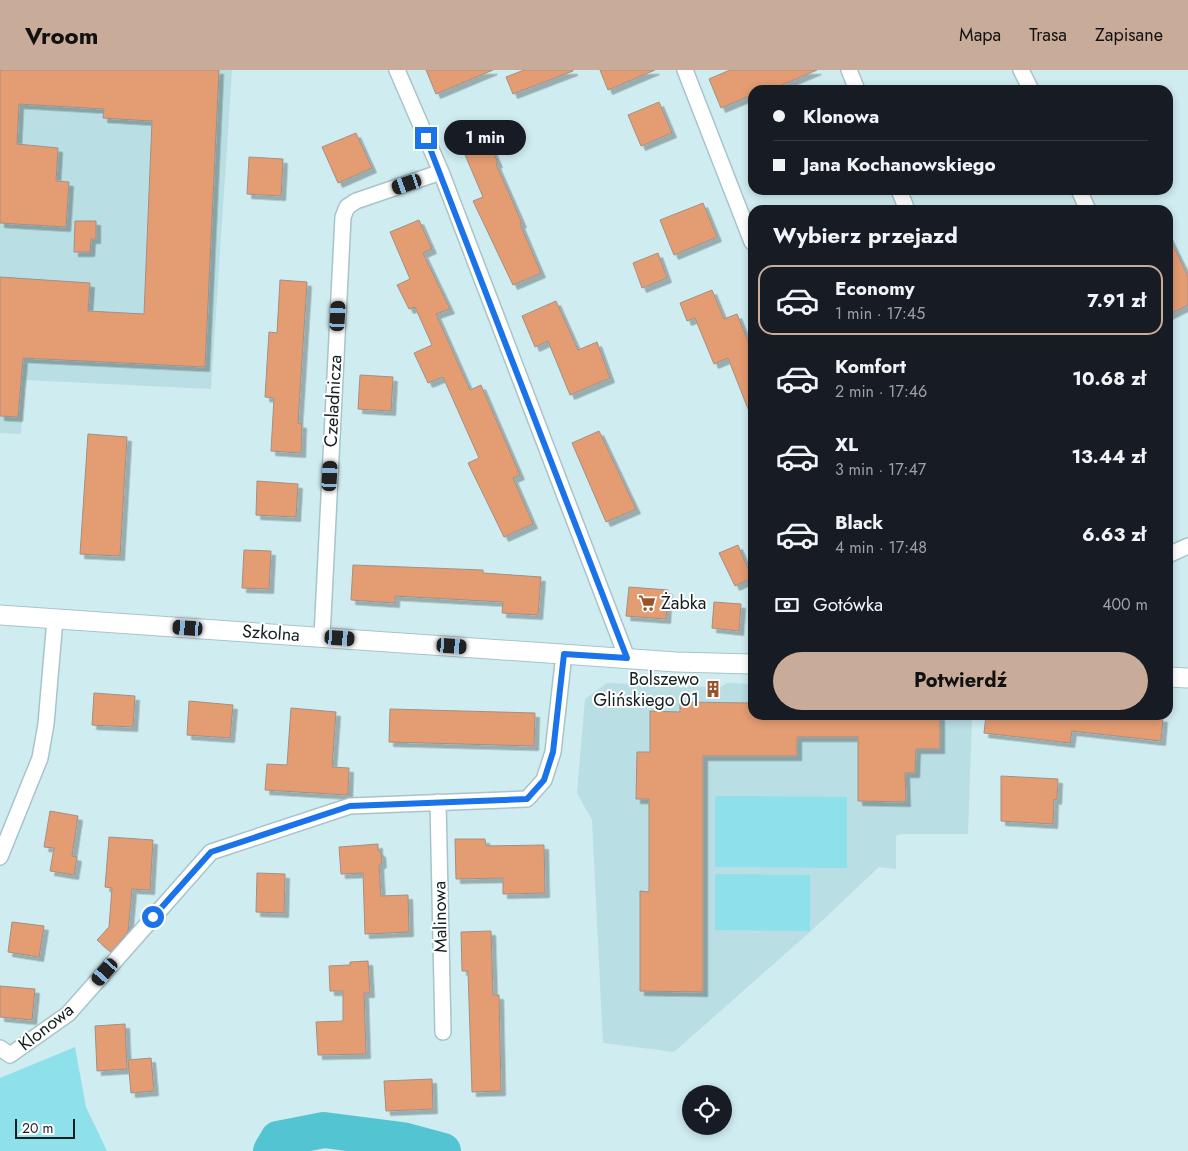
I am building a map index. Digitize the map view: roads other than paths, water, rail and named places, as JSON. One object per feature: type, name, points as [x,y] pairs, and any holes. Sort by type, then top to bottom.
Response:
[{"type":"street","points":[[397,70],[441,172],[627,658]]},
{"type":"street","points":[[685,70],[748,232]]},
{"type":"street","points":[[848,70],[855,85]]},
{"type":"street","points":[[1022,70],[1029,85]]},
{"type":"street","name":"Czeladnicza","points":[[322,637],[343,216],[347,207],[356,202],[441,172]]},
{"type":"street","points":[[1173,553],[1188,546]]},
{"type":"street","name":"Szkolna","points":[[0,615],[564,654],[748,664]]},
{"type":"street","points":[[0,856],[40,758],[46,724],[55,619]]},
{"type":"street","name":"Klonowa","points":[[0,1048],[10,1055],[68,1014],[211,852],[350,806],[527,799],[544,780],[553,752],[564,654]]},
{"type":"street","points":[[1173,678],[1188,678]]},
{"type":"street","name":"Malinowa","points":[[438,802],[443,1032]]},
{"type":"waterway","points":[[271,1151],[278,1139],[324,1130],[402,1140],[443,1151]]},
{"type":"place","name":"Żabka","points":[[647,603]]},
{"type":"place","name":"Bolszewo Glińskiego 01","points":[[713,689]]}]
